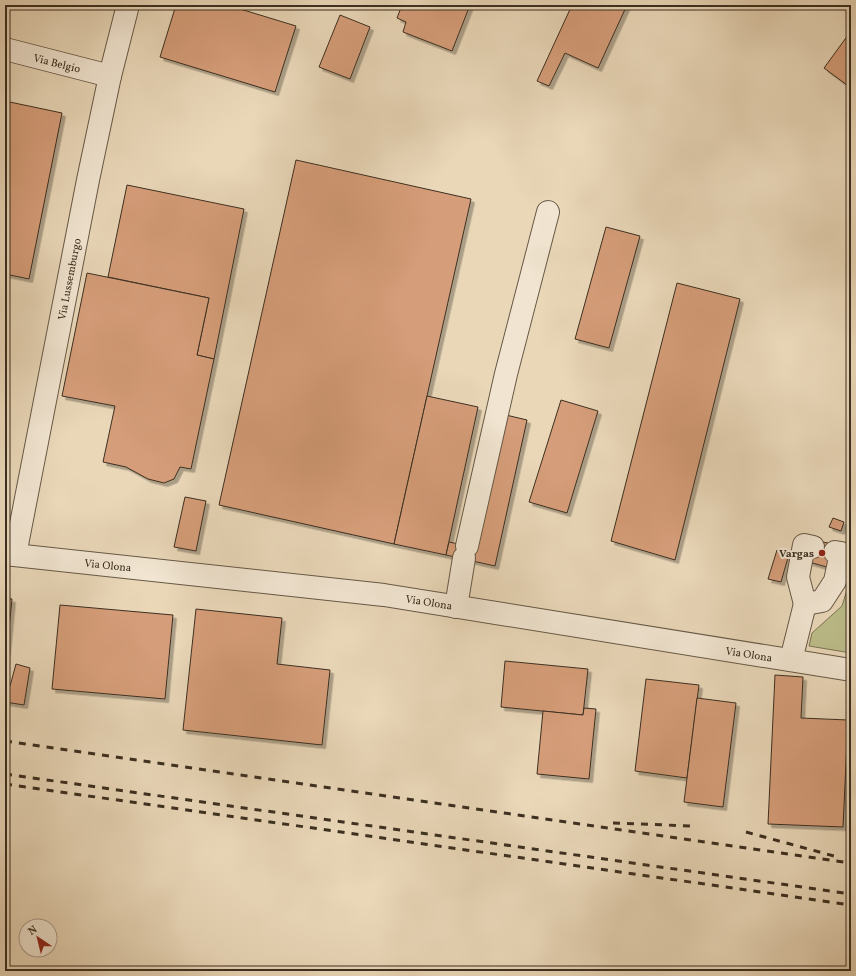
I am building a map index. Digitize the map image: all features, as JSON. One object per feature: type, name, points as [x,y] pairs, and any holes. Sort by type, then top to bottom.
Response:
[{"type":"street","name":"Via Lussemburgo","points":[[10,554],[110,76],[128,5]]},
{"type":"street","name":"Via Belgio","points":[[5,49],[110,76]]},
{"type":"street","points":[[456,607],[465,552],[506,374],[548,212]]},
{"type":"street","points":[[791,660],[805,604],[798,577],[804,545],[813,547]]},
{"type":"street","points":[[805,604],[822,601],[835,581],[841,554],[835,552]]},
{"type":"street","name":"Via Olona","points":[[10,554],[384,595],[851,670]]},
{"type":"path","points":[[838,5],[851,14]]},
{"type":"green space","points":[[851,577],[851,653],[809,646],[812,633],[842,606]]},
{"type":"building","points":[[176,5],[227,5],[296,26],[275,92],[160,57]]},
{"type":"building","points":[[402,5],[470,5],[452,51],[403,32],[406,22],[397,18]]},
{"type":"building","points":[[572,5],[627,5],[598,68],[565,53],[549,86],[537,81]]},
{"type":"building","points":[[340,15],[370,27],[350,79],[319,67]]},
{"type":"building","points":[[851,31],[851,88],[824,68]]},
{"type":"building","points":[[5,101],[62,113],[29,279],[5,274]]},
{"type":"building","points":[[296,160],[471,199],[394,544],[219,505]]},
{"type":"building","points":[[127,185],[244,209],[214,359],[197,355],[209,298],[108,277]]},
{"type":"building","points":[[606,227],[640,236],[609,348],[575,339]]},
{"type":"building","points":[[87,273],[209,298],[197,355],[214,359],[191,469],[180,467],[174,479],[164,483],[148,479],[126,467],[103,462],[115,406],[62,396]]},
{"type":"building","points":[[677,283],[740,299],[675,560],[611,541]]},
{"type":"building","points":[[427,396],[478,407],[446,555],[394,544]]},
{"type":"building","points":[[561,400],[598,411],[567,513],[529,502]]},
{"type":"building","points":[[506,415],[527,420],[495,566],[446,555],[449,542],[477,548]]},
{"type":"building","points":[[185,497],[206,501],[196,551],[174,547]]},
{"type":"building","points":[[833,518],[844,522],[841,531],[829,527]]},
{"type":"building","points":[[815,540],[836,545],[830,568],[809,562]]},
{"type":"building","points":[[777,550],[789,554],[781,582],[768,579]]},
{"type":"building","points":[[5,598],[12,599],[5,670]]},
{"type":"building","points":[[60,605],[173,615],[165,699],[52,689]]},
{"type":"building","points":[[196,609],[282,618],[277,664],[330,670],[322,745],[183,730]]},
{"type":"building","points":[[505,661],[588,669],[583,715],[501,707]]},
{"type":"building","points":[[16,664],[30,668],[24,705],[5,702],[5,686],[10,686]]},
{"type":"building","points":[[775,675],[803,677],[801,718],[848,720],[843,827],[768,824]]},
{"type":"building","points":[[646,679],[699,685],[687,778],[635,771]]},
{"type":"building","points":[[697,698],[736,703],[723,807],[684,802]]},
{"type":"building","points":[[584,708],[596,709],[589,779],[537,774],[543,711],[583,715]]},
{"type":"railway","points":[[5,741],[851,863]]},
{"type":"railway","points":[[5,774],[851,894]]},
{"type":"railway","points":[[5,784],[851,905]]},
{"type":"railway","points":[[613,823],[692,826]]},
{"type":"railway","points":[[746,832],[834,856]]},
{"type":"place","name":"Vargas","points":[[822,553]]}]
